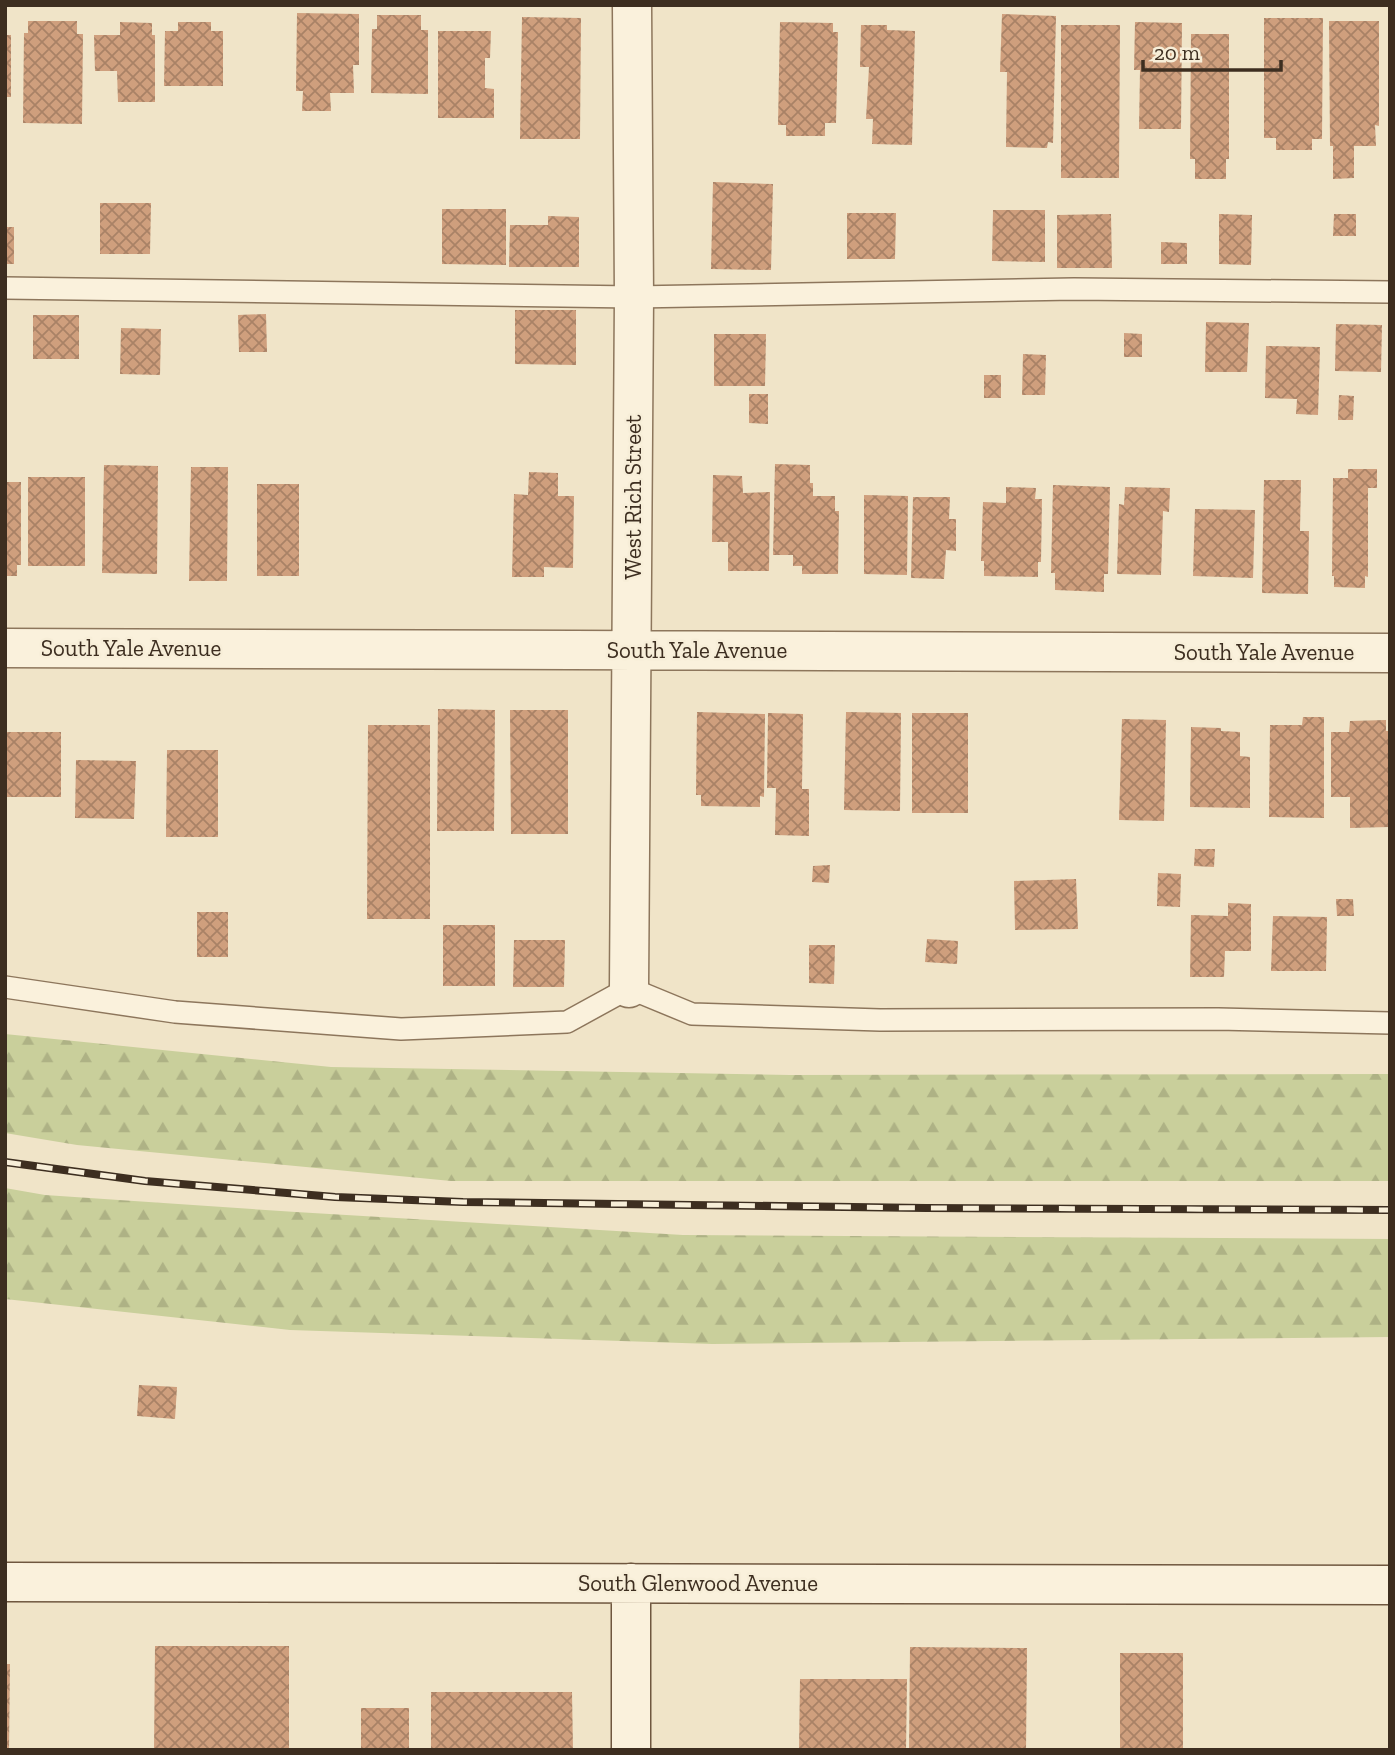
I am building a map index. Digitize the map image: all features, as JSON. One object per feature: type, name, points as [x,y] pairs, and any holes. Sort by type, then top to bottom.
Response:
[{"type":"street","name":"West Rich Street","points":[[629,988],[634,297],[632,5]]},
{"type":"street","name":"South Yale Avenue","points":[[5,648],[1390,653]]},
{"type":"street","name":"South Glenwood Avenue","points":[[5,1582],[1390,1585]]},
{"type":"street","points":[[631,1583],[631,1750]]},
{"type":"lane","points":[[5,288],[634,297],[1074,289],[1390,292]]},
{"type":"lane","points":[[5,987],[175,1012],[401,1029],[567,1022],[629,988],[692,1014],[880,1020],[1218,1019],[1390,1023]]},
{"type":"green space","points":[[5,1034],[331,1067],[790,1075],[1390,1074],[1390,1181],[451,1181],[77,1145],[5,1133]]},
{"type":"green space","points":[[5,1188],[45,1195],[683,1235],[1390,1239],[1390,1337],[712,1344],[290,1330],[5,1299]]},
{"type":"building","points":[[297,13],[359,14],[359,65],[353,65],[354,93],[330,93],[331,111],[302,111],[303,91],[296,91]]},
{"type":"building","points":[[1002,14],[1056,16],[1053,143],[1048,142],[1047,148],[1006,147],[1007,72],[1000,72]]},
{"type":"building","points":[[377,15],[421,15],[421,30],[428,30],[428,94],[371,93],[372,29],[377,29]]},
{"type":"building","points":[[522,17],[581,18],[580,139],[520,139]]},
{"type":"building","points":[[1264,18],[1323,18],[1322,139],[1312,139],[1312,150],[1276,150],[1276,138],[1264,138]]},
{"type":"building","points":[[28,21],[77,21],[77,34],[83,34],[82,124],[23,123],[24,33],[28,33]]},
{"type":"building","points":[[1329,21],[1379,21],[1379,126],[1375,125],[1376,146],[1354,146],[1354,178],[1333,179],[1333,146],[1330,146]]},
{"type":"building","points":[[120,22],[152,23],[152,35],[155,35],[155,102],[118,102],[117,71],[95,71],[94,35],[120,35]]},
{"type":"building","points":[[178,22],[211,22],[211,31],[223,31],[223,86],[164,86],[165,31],[178,31]]},
{"type":"building","points":[[780,22],[833,23],[833,32],[838,32],[836,123],[825,123],[825,136],[786,136],[786,125],[778,125]]},
{"type":"building","points":[[1135,22],[1182,23],[1181,129],[1139,129],[1140,70],[1134,70]]},
{"type":"building","points":[[861,25],[887,25],[887,30],[915,31],[912,145],[872,144],[873,119],[866,119],[869,67],[860,67]]},
{"type":"building","points":[[1061,25],[1120,25],[1119,178],[1061,178]]},
{"type":"building","points":[[438,31],[491,31],[490,58],[485,58],[485,88],[494,89],[494,118],[438,118]]},
{"type":"building","points":[[1191,34],[1229,34],[1229,159],[1226,159],[1226,179],[1195,179],[1195,159],[1190,159]]},
{"type":"building","points":[[5,35],[11,35],[11,97],[5,97]]},
{"type":"building","points":[[713,182],[773,184],[771,270],[711,269]]},
{"type":"building","points":[[100,203],[151,203],[150,254],[100,254]]},
{"type":"building","points":[[442,209],[506,209],[506,265],[442,264]]},
{"type":"building","points":[[993,210],[1045,210],[1045,262],[992,261]]},
{"type":"building","points":[[847,213],[896,213],[895,259],[847,259]]},
{"type":"building","points":[[1111,214],[1112,268],[1057,268],[1057,215]]},
{"type":"building","points":[[1219,214],[1252,215],[1251,265],[1219,264]]},
{"type":"building","points":[[1334,214],[1356,214],[1356,236],[1333,236]]},
{"type":"building","points":[[548,216],[579,217],[579,267],[509,267],[510,225],[548,225]]},
{"type":"building","points":[[5,227],[14,227],[14,264],[5,264]]},
{"type":"building","points":[[1161,242],[1187,243],[1187,264],[1161,264]]},
{"type":"building","points":[[515,310],[576,310],[576,365],[515,364]]},
{"type":"building","points":[[266,314],[267,352],[239,352],[238,315]]},
{"type":"building","points":[[33,315],[79,315],[79,359],[33,359]]},
{"type":"building","points":[[1206,322],[1249,323],[1247,372],[1205,372]]},
{"type":"building","points":[[1336,324],[1382,325],[1381,372],[1335,371]]},
{"type":"building","points":[[121,328],[161,329],[160,375],[120,374]]},
{"type":"building","points":[[1124,333],[1142,334],[1142,357],[1124,357]]},
{"type":"building","points":[[714,334],[766,334],[765,386],[714,386]]},
{"type":"building","points":[[1266,346],[1320,347],[1318,415],[1296,414],[1297,399],[1265,398]]},
{"type":"building","points":[[1023,354],[1046,355],[1045,395],[1022,395]]},
{"type":"building","points":[[984,375],[1001,375],[1001,398],[984,398]]},
{"type":"building","points":[[749,394],[768,394],[768,424],[749,423]]},
{"type":"building","points":[[1339,395],[1354,396],[1353,420],[1338,420]]},
{"type":"building","points":[[775,464],[810,465],[813,496],[835,496],[835,511],[839,511],[838,574],[802,574],[802,566],[793,566],[793,555],[773,555]]},
{"type":"building","points":[[104,465],[158,466],[157,574],[102,573]]},
{"type":"building","points":[[191,467],[228,467],[227,581],[189,581]]},
{"type":"building","points":[[1348,469],[1377,469],[1377,488],[1368,488],[1368,577],[1365,576],[1365,588],[1334,587],[1332,576],[1333,478],[1348,478]]},
{"type":"building","points":[[529,472],[558,473],[558,496],[574,496],[573,568],[544,567],[544,577],[512,577],[514,494],[528,495]]},
{"type":"building","points":[[713,475],[742,476],[743,493],[770,492],[769,571],[728,571],[728,542],[712,542]]},
{"type":"building","points":[[28,477],[85,477],[85,566],[28,566]]},
{"type":"building","points":[[1264,480],[1301,480],[1300,531],[1309,531],[1308,594],[1262,593]]},
{"type":"building","points":[[5,482],[21,482],[21,565],[17,565],[17,576],[5,576]]},
{"type":"building","points":[[257,484],[299,484],[299,576],[257,576]]},
{"type":"building","points":[[1053,485],[1110,487],[1108,574],[1104,574],[1104,592],[1055,590],[1055,573],[1051,573]]},
{"type":"building","points":[[1006,487],[1036,488],[1035,499],[1042,499],[1041,562],[1038,562],[1038,577],[984,576],[984,561],[981,561],[983,502],[1006,503]]},
{"type":"building","points":[[1125,487],[1170,488],[1169,512],[1163,511],[1161,575],[1117,574],[1119,504],[1124,505]]},
{"type":"building","points":[[864,495],[908,496],[907,575],[864,574]]},
{"type":"building","points":[[913,497],[950,497],[949,519],[956,519],[956,551],[946,550],[944,579],[911,578]]},
{"type":"building","points":[[1195,509],[1255,510],[1253,578],[1193,576]]},
{"type":"building","points":[[438,709],[495,710],[494,831],[437,831]]},
{"type":"building","points":[[510,710],[568,710],[568,834],[511,834]]},
{"type":"building","points":[[697,712],[765,714],[764,797],[760,796],[760,807],[701,806],[701,795],[696,795]]},
{"type":"building","points":[[846,712],[901,713],[900,811],[844,810]]},
{"type":"building","points":[[768,713],[803,714],[802,789],[809,789],[809,836],[775,835],[776,788],[767,788]]},
{"type":"building","points":[[912,713],[968,713],[968,813],[912,813]]},
{"type":"building","points":[[1303,717],[1324,717],[1324,818],[1269,817],[1270,725],[1302,725]]},
{"type":"building","points":[[1122,719],[1166,720],[1164,821],[1119,820]]},
{"type":"building","points":[[1386,720],[1389,827],[1350,828],[1350,797],[1331,797],[1331,732],[1349,732],[1350,721]]},
{"type":"building","points":[[368,725],[430,725],[430,919],[367,919]]},
{"type":"building","points":[[1191,727],[1240,732],[1240,756],[1250,757],[1250,808],[1190,807]]},
{"type":"building","points":[[5,732],[61,732],[61,797],[5,797]]},
{"type":"building","points":[[167,750],[218,750],[218,837],[166,837]]},
{"type":"building","points":[[76,760],[136,761],[134,819],[75,818]]},
{"type":"building","points":[[1195,849],[1215,849],[1214,867],[1194,866]]},
{"type":"building","points":[[830,865],[829,883],[812,882],[813,866]]},
{"type":"building","points":[[1158,873],[1181,874],[1180,907],[1157,906]]},
{"type":"building","points":[[1076,879],[1078,929],[1015,930],[1014,881]]},
{"type":"building","points":[[1336,899],[1353,899],[1354,916],[1337,916]]},
{"type":"building","points":[[1228,903],[1251,904],[1251,951],[1225,951],[1224,977],[1190,977],[1191,915],[1228,916]]},
{"type":"building","points":[[197,912],[228,912],[228,957],[197,957]]},
{"type":"building","points":[[1273,916],[1327,917],[1326,971],[1271,971]]},
{"type":"building","points":[[443,925],[495,925],[495,986],[443,986]]},
{"type":"building","points":[[927,939],[958,941],[957,964],[925,962]]},
{"type":"building","points":[[514,940],[565,940],[564,987],[513,987]]},
{"type":"building","points":[[809,945],[835,945],[834,984],[809,983]]},
{"type":"building","points":[[139,1385],[177,1387],[175,1419],[137,1416]]},
{"type":"building","points":[[155,1646],[289,1646],[289,1750],[154,1750]]},
{"type":"building","points":[[910,1647],[1027,1648],[1026,1750],[909,1750]]},
{"type":"building","points":[[1120,1653],[1183,1653],[1183,1750],[1120,1750]]},
{"type":"building","points":[[5,1664],[10,1664],[9,1750],[5,1750]]},
{"type":"building","points":[[800,1679],[907,1679],[906,1750],[799,1750]]},
{"type":"building","points":[[431,1692],[572,1692],[573,1750],[431,1750]]},
{"type":"building","points":[[361,1708],[409,1708],[409,1750],[361,1750]]},
{"type":"railway","points":[[5,1162],[145,1181],[335,1197],[463,1202],[1390,1210]]}]
